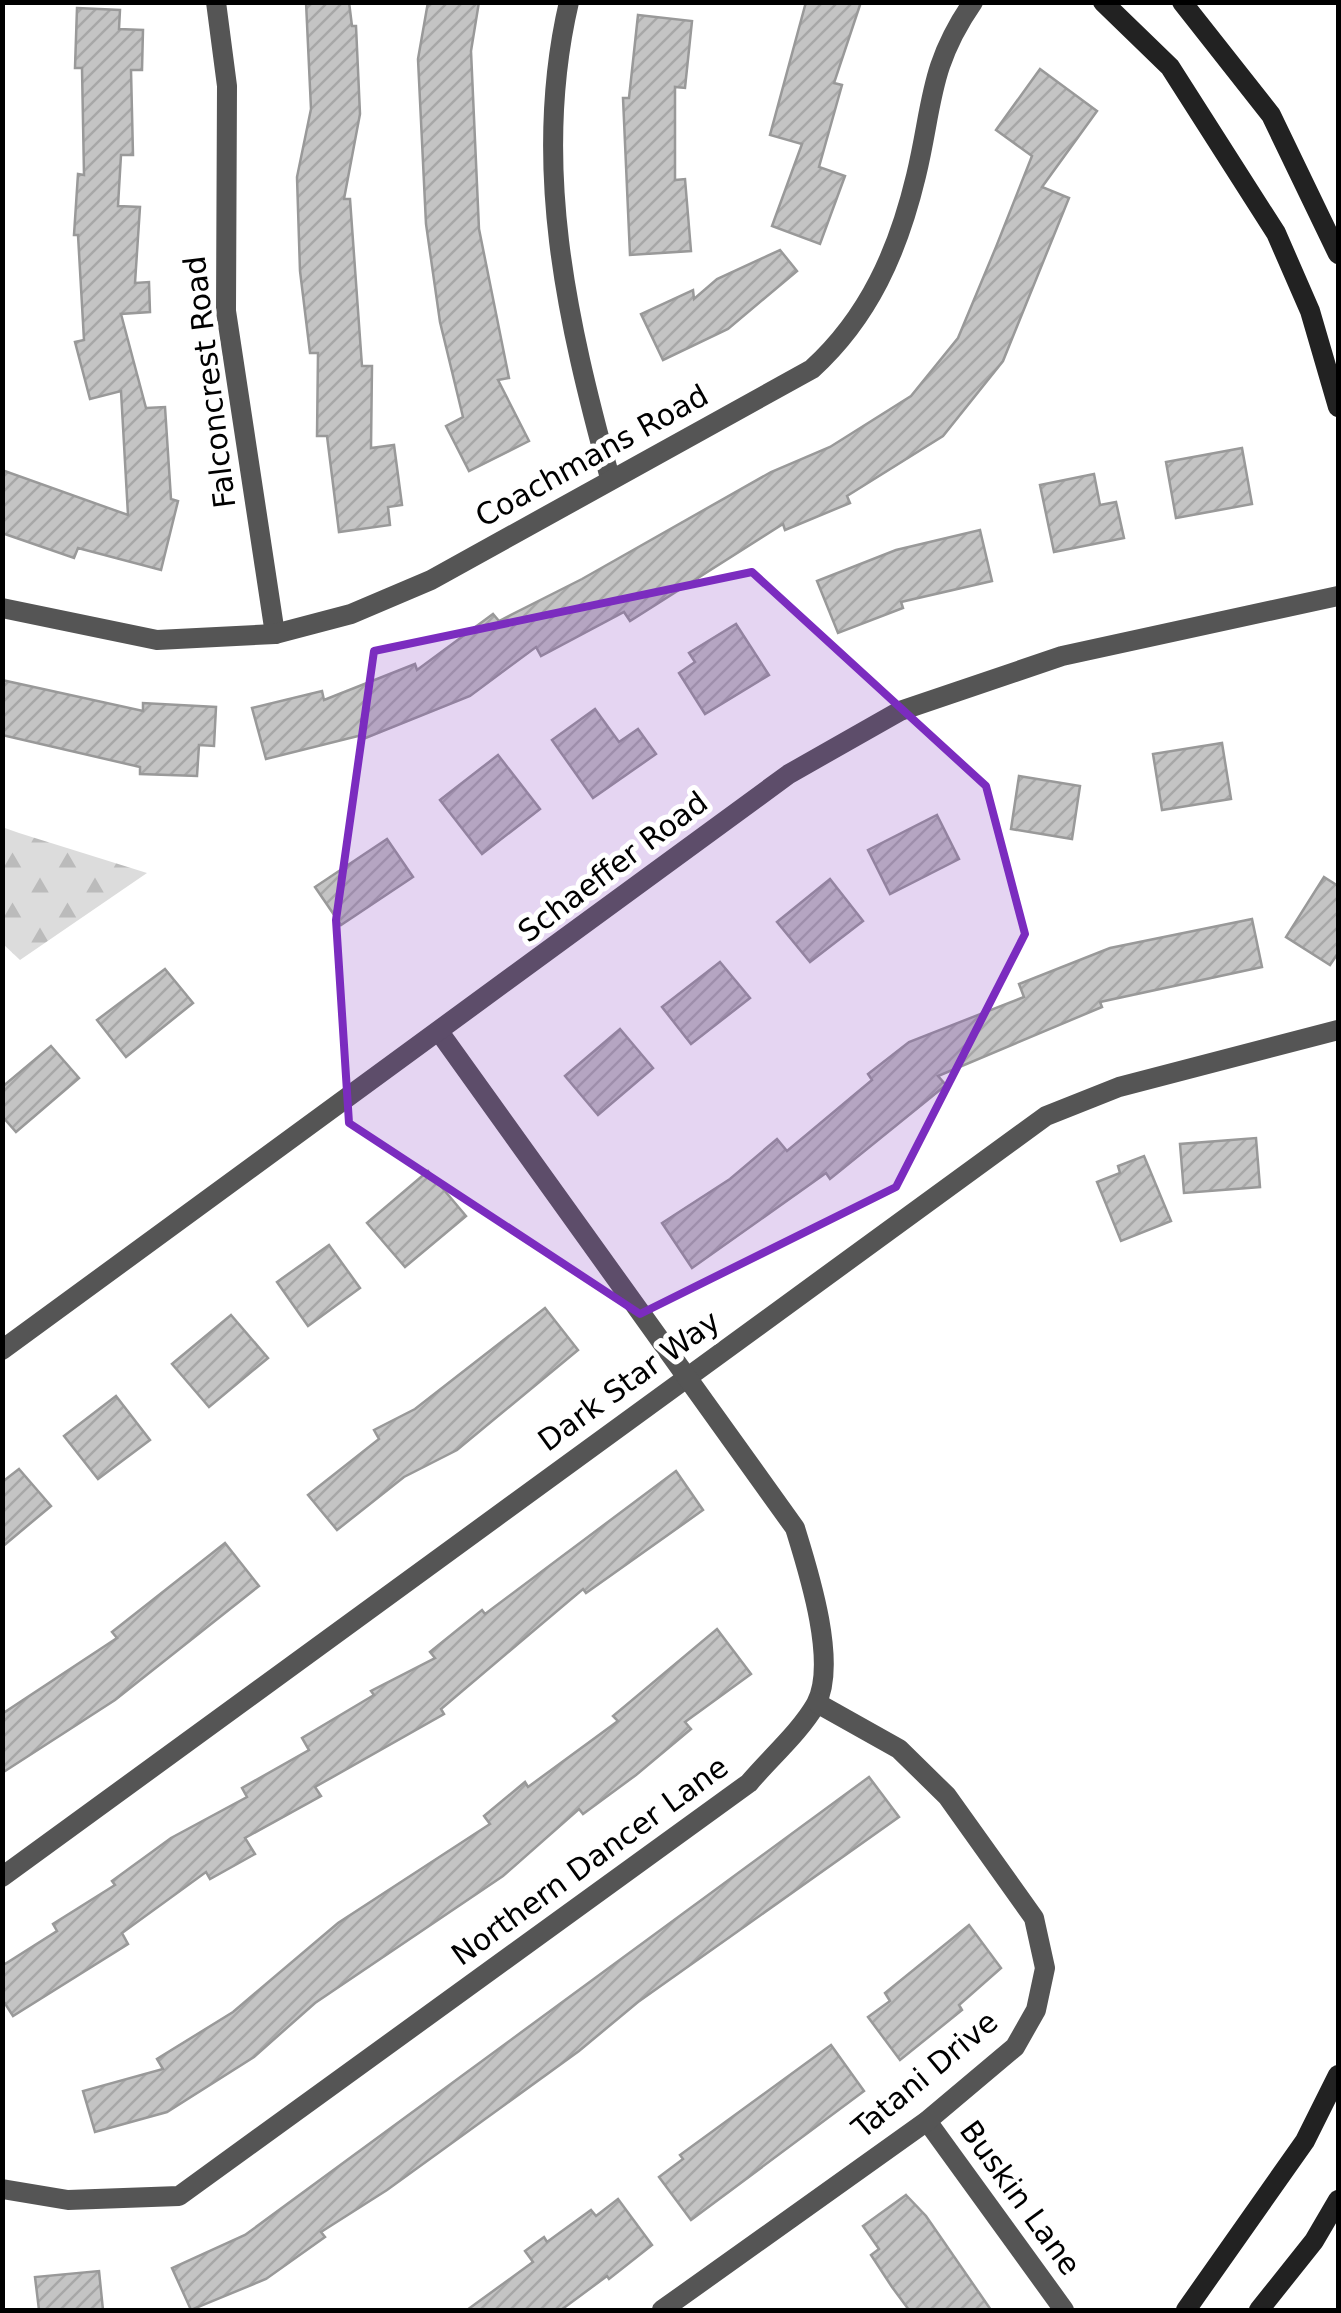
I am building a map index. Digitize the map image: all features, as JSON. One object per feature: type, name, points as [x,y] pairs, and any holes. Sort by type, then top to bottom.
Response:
[{"type":"main road","points":[[1103,2],[1170,68],[1276,234],[1310,311],[1338,408]]},
{"type":"main road","points":[[1182,2],[1271,115],[1338,254]]},
{"type":"main road","points":[[1186,2310],[1306,2141],[1338,2075]]},
{"type":"main road","points":[[1259,2310],[1314,2241],[1338,2200]]},
{"type":"street","name":"Falconcrest Road","points":[[216,2],[227,86],[226,310],[276,634]]},
{"type":"street","points":[[570,2],[558,52],[552,117],[554,223],[576,354],[610,478]]},
{"type":"street","name":"Coachmans Road","points":[[2,608],[157,640],[276,634],[351,614],[431,580],[812,369],[848,336],[875,292],[916,176],[932,80],[972,2]]},
{"type":"street","name":"Schaeffer Road","points":[[2,1350],[789,774],[900,711],[1062,656],[1338,596]]},
{"type":"street","name":"Dark Star Way","points":[[2,1876],[1046,1116],[1119,1087],[1338,1030]]},
{"type":"street","points":[[440,1033],[795,1528],[816,1595],[822,1654],[817,1703]]},
{"type":"street","name":"Tatani Drive","points":[[662,2310],[927,2122],[1015,2047],[1036,2010],[1045,1968],[1034,1918],[947,1796],[899,1749],[817,1703]]},
{"type":"street","name":"Northern Dancer Lane","points":[[2,2189],[68,2200],[138,2201],[179,2196],[749,1782],[817,1703]]},
{"type":"street","name":"Buskin Lane","points":[[927,2122],[1064,2310]]},
{"type":"highlighted area","points":[[752,572],[986,786],[1025,934],[896,1187],[640,1314],[349,1123],[336,920],[374,651]]},
{"type":"green space","points":[[2,827],[147,873],[20,960],[3,944]]},
{"type":"building","points":[[306,2],[349,2],[352,26],[356,26],[360,114],[344,199],[350,199],[362,366],[372,366],[371,448],[394,445],[402,505],[388,507],[390,525],[339,532],[327,436],[317,436],[318,353],[310,353],[300,271],[297,177],[311,109]]},
{"type":"building","points":[[428,2],[479,2],[471,51],[479,229],[509,378],[498,380],[529,441],[469,471],[446,426],[463,417],[440,322],[426,224],[418,59]]},
{"type":"building","points":[[806,2],[861,2],[834,83],[842,85],[819,167],[845,176],[820,244],[772,226],[802,144],[770,135]]},
{"type":"building","points":[[77,8],[120,10],[119,29],[143,30],[142,70],[131,70],[133,155],[121,155],[118,206],[140,207],[135,283],[149,282],[150,312],[121,314],[146,408],[165,407],[171,499],[178,501],[161,570],[78,548],[74,558],[2,533],[2,470],[128,515],[121,391],[90,399],[75,342],[84,340],[78,235],[74,235],[78,174],[84,175],[82,68],[75,68]]},
{"type":"building","points":[[638,15],[692,21],[685,88],[675,87],[675,180],[685,179],[691,251],[630,255],[623,98],[629,98]]},
{"type":"building","points":[[1040,69],[1097,111],[1042,187],[1069,198],[1003,361],[943,436],[847,496],[850,503],[785,530],[783,524],[630,621],[624,612],[541,656],[536,647],[470,696],[363,739],[362,735],[266,759],[252,708],[322,691],[324,700],[415,664],[417,670],[493,614],[499,621],[582,579],[771,472],[830,447],[911,396],[958,338],[1032,156],[996,130]]},
{"type":"building","points":[[780,250],[797,271],[728,329],[663,360],[641,314],[693,290],[694,299],[717,279]]},
{"type":"building","points":[[1242,448],[1252,504],[1176,518],[1166,462]]},
{"type":"building","points":[[1094,474],[1100,505],[1116,502],[1124,538],[1054,552],[1040,485]]},
{"type":"building","points":[[980,530],[992,581],[901,602],[903,608],[838,633],[817,581],[896,550]]},
{"type":"building","points":[[736,624],[769,675],[705,714],[679,673],[695,662],[689,653]]},
{"type":"building","points":[[2,680],[143,711],[143,703],[216,707],[214,746],[199,745],[197,776],[140,774],[140,767],[2,735]]},
{"type":"building","points":[[595,709],[619,742],[638,729],[656,754],[593,798],[552,740]]},
{"type":"building","points":[[1222,743],[1231,799],[1162,810],[1153,754]]},
{"type":"building","points":[[498,755],[540,809],[482,854],[440,800]]},
{"type":"building","points":[[1019,776],[1080,786],[1072,839],[1011,829]]},
{"type":"building","points":[[937,815],[959,859],[890,894],[868,850]]},
{"type":"building","points":[[387,839],[413,877],[341,925],[315,887]]},
{"type":"building","points":[[1324,877],[1338,886],[1338,953],[1330,965],[1286,937]]},
{"type":"building","points":[[830,879],[863,921],[810,962],[777,922]]},
{"type":"building","points":[[1252,919],[1262,967],[1100,1002],[1102,1007],[938,1076],[946,1085],[830,1179],[826,1173],[692,1268],[662,1223],[730,1179],[777,1139],[787,1151],[872,1080],[868,1074],[909,1042],[1024,997],[1019,984],[1110,948]]},
{"type":"building","points":[[720,962],[750,998],[691,1044],[662,1007]]},
{"type":"building","points":[[165,969],[193,1003],[126,1057],[97,1020]]},
{"type":"building","points":[[620,1029],[653,1068],[598,1115],[565,1076]]},
{"type":"building","points":[[51,1046],[79,1078],[16,1132],[2,1116],[2,1087]]},
{"type":"building","points":[[1256,1138],[1260,1187],[1184,1193],[1180,1144]]},
{"type":"building","points":[[1144,1156],[1171,1221],[1121,1241],[1097,1182],[1120,1173],[1118,1166]]},
{"type":"building","points":[[428,1171],[466,1216],[405,1267],[367,1223]]},
{"type":"building","points":[[329,1245],[360,1288],[308,1326],[277,1282]]},
{"type":"building","points":[[545,1308],[578,1350],[457,1450],[404,1477],[337,1530],[308,1495],[379,1439],[374,1430],[415,1409]]},
{"type":"building","points":[[231,1315],[268,1358],[209,1407],[172,1364]]},
{"type":"building","points":[[116,1396],[150,1440],[98,1479],[64,1436]]},
{"type":"building","points":[[19,1469],[51,1506],[2,1547],[2,1482]]},
{"type":"building","points":[[676,1471],[703,1510],[586,1593],[583,1589],[441,1709],[444,1714],[315,1787],[321,1796],[245,1838],[255,1854],[210,1879],[206,1872],[122,1933],[128,1944],[13,2016],[2,1999],[2,1966],[57,1931],[53,1924],[115,1885],[112,1881],[171,1838],[247,1797],[242,1788],[309,1750],[302,1738],[374,1695],[371,1691],[435,1658],[430,1652],[482,1610],[485,1614]]},
{"type":"building","points":[[225,1543],[259,1586],[115,1700],[2,1773],[2,1714],[117,1638],[112,1632]]},
{"type":"building","points":[[717,1629],[751,1674],[685,1722],[691,1729],[636,1775],[583,1814],[579,1809],[503,1876],[315,2003],[254,2057],[167,2112],[95,2132],[83,2091],[163,2069],[157,2059],[233,2012],[338,1923],[490,1824],[484,1816],[525,1782],[528,1787],[618,1721],[613,1716]]},
{"type":"building","points":[[869,1777],[899,1817],[638,2002],[579,2051],[387,2190],[321,2232],[325,2237],[266,2279],[191,2310],[172,2268],[245,2235]]},
{"type":"building","points":[[969,1925],[1001,1968],[959,2005],[962,2010],[900,2060],[868,2017],[890,2001],[885,1993]]},
{"type":"building","points":[[831,2045],[864,2091],[691,2220],[659,2177],[683,2159],[680,2155]]},
{"type":"building","points":[[906,2195],[926,2216],[991,2310],[909,2310],[892,2287],[871,2255],[879,2249],[863,2226]]},
{"type":"building","points":[[618,2199],[652,2245],[609,2279],[607,2276],[561,2310],[467,2310],[533,2262],[525,2251],[544,2237],[547,2242],[591,2210],[596,2216]]},
{"type":"building","points":[[99,2271],[103,2310],[39,2310],[35,2277]]}]
